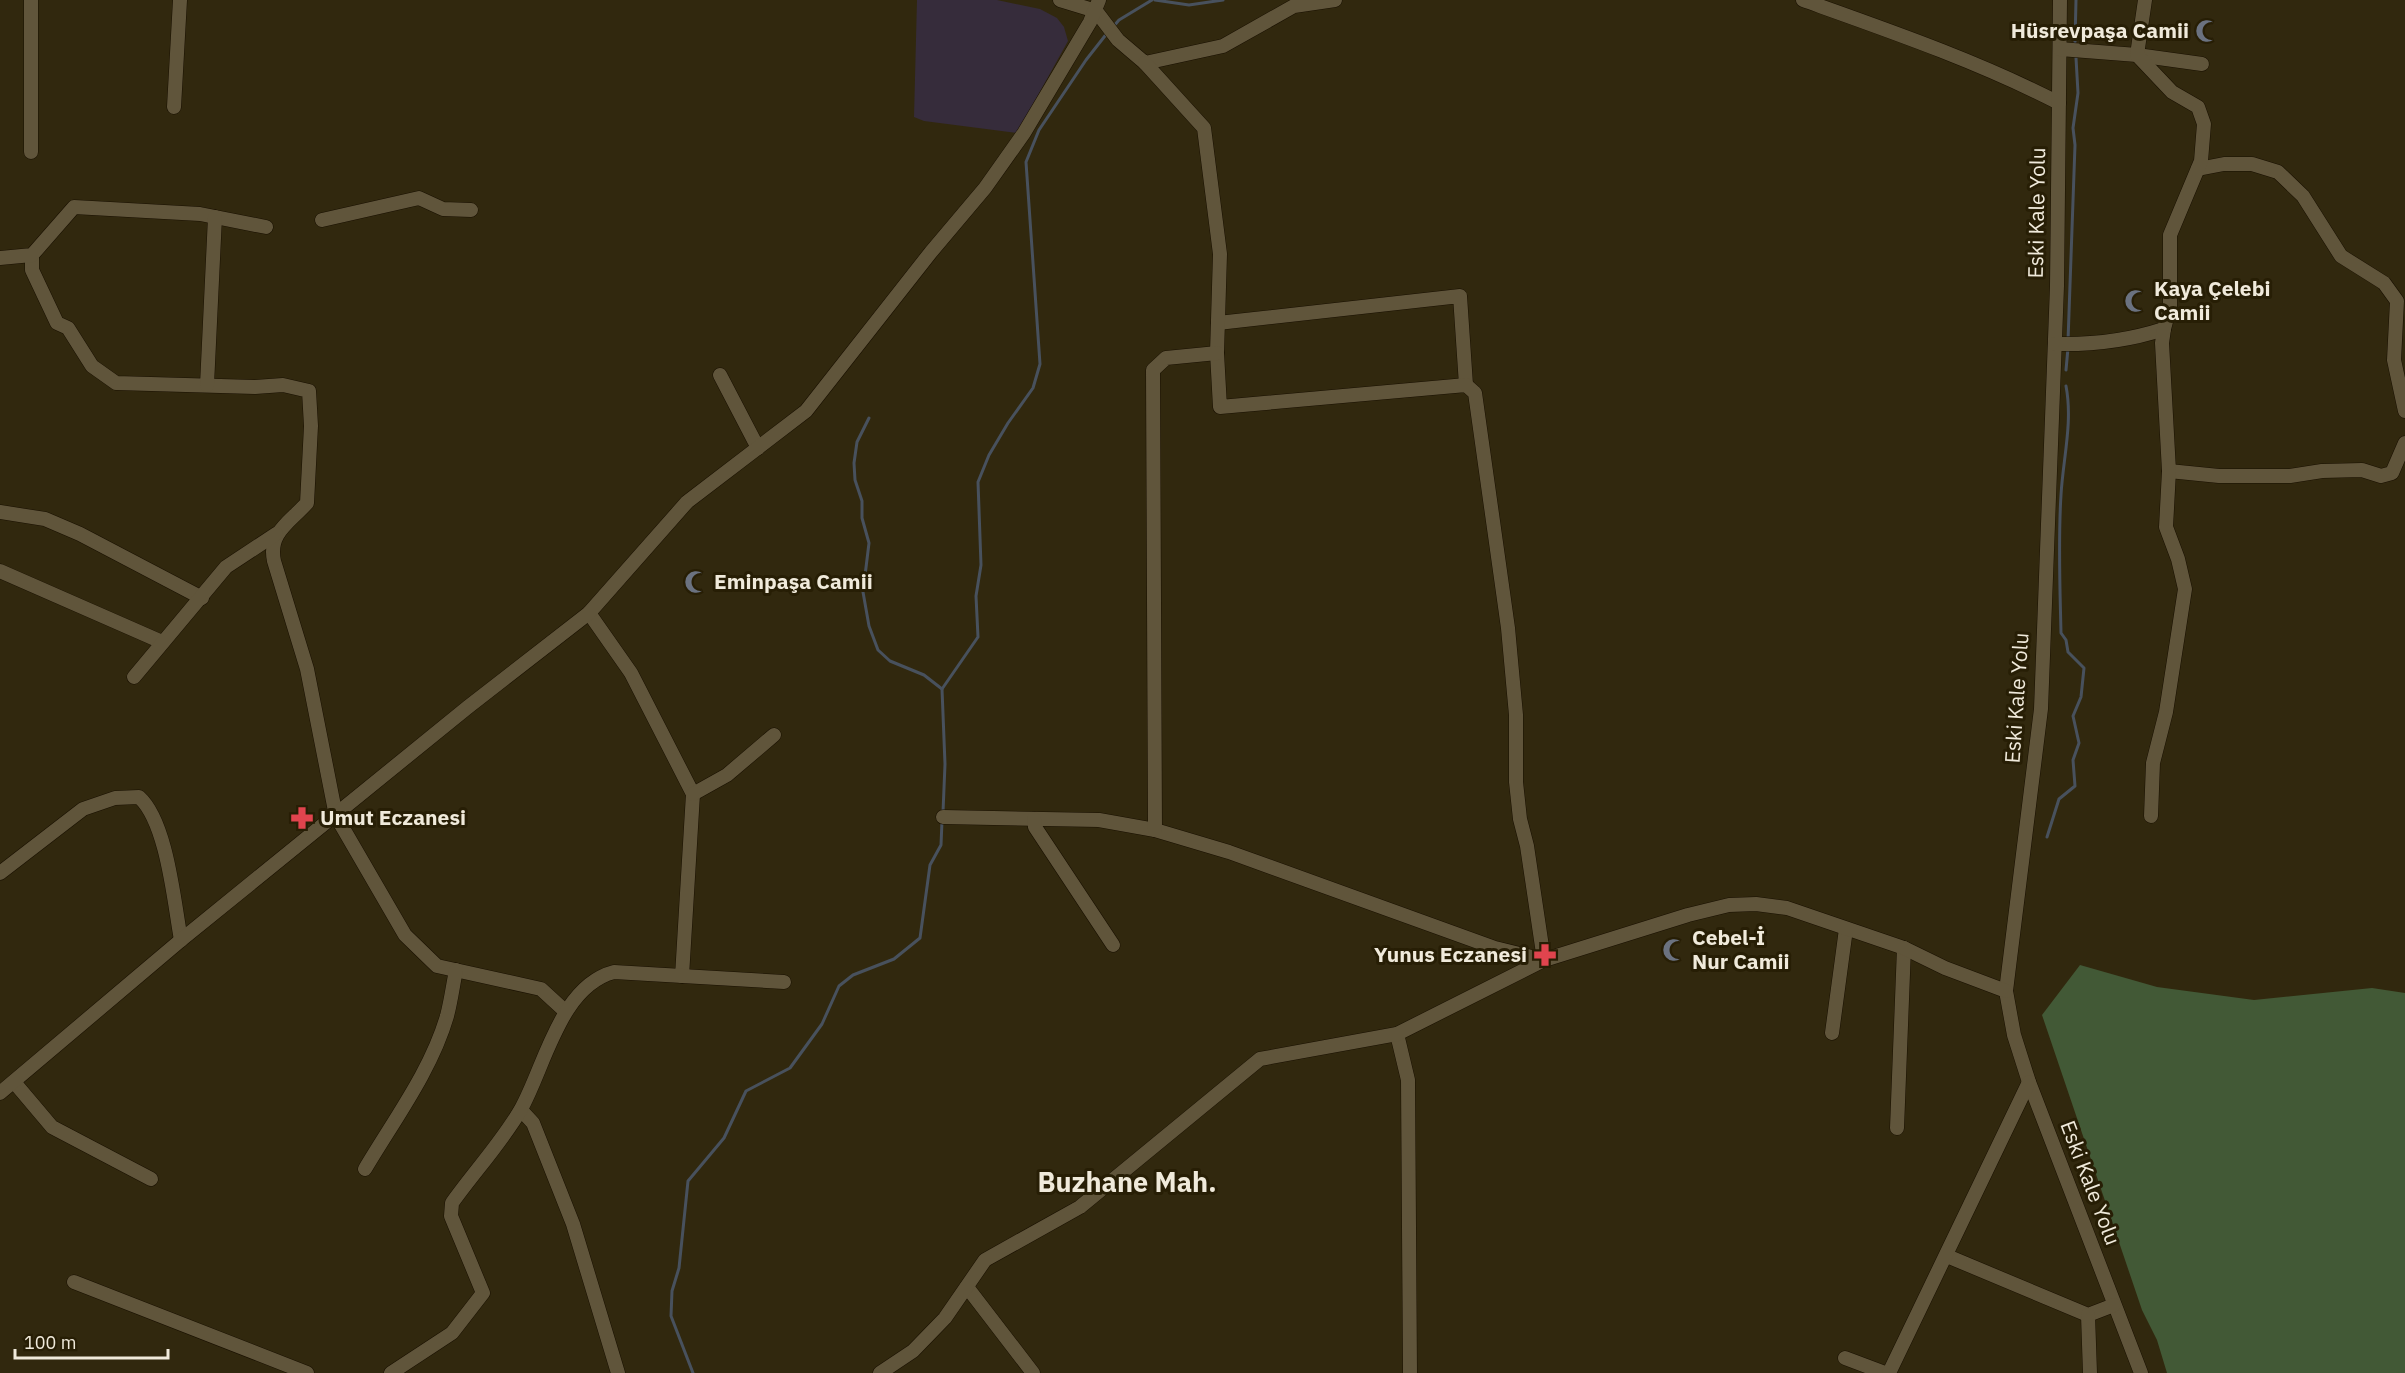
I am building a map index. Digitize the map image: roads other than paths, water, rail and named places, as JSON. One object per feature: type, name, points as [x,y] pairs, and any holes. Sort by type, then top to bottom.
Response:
[{"type":"street","points":[[31,0],[31,152]]},
{"type":"street","points":[[174,107],[180,0]]},
{"type":"street","points":[[1060,0],[1099,10],[1118,40],[1145,63],[1204,128],[1220,254],[1217,353],[1220,407],[1466,385]]},
{"type":"street","points":[[1145,63],[1223,46],[1294,6],[1335,0]]},
{"type":"street","points":[[1803,0],[1926,44],[2015,81],[2059,103]]},
{"type":"street","name":"Eski Kale Yolu","points":[[2060,0],[2059,103],[2063,344],[2041,709],[2006,991],[2014,1035],[2029,1082],[2141,1373]]},
{"type":"street","points":[[2137,55],[2145,0]]},
{"type":"street","points":[[0,1093],[181,940],[336,816],[468,706],[589,612],[687,502],[806,411],[931,252],[986,188],[1024,133],[1099,10]]},
{"type":"street","points":[[2060,49],[2137,55],[2202,64]]},
{"type":"street","points":[[2137,55],[2172,92],[2198,107],[2204,124],[2201,161],[2169,235],[2170,306],[2162,343],[2169,471],[2166,527],[2186,589],[2166,712],[2153,763],[2151,816]]},
{"type":"street","points":[[2198,169],[2224,164],[2252,164],[2278,172],[2303,196],[2340,256],[2384,283],[2397,301],[2394,360],[2405,411]]},
{"type":"street","points":[[322,220],[419,198],[443,209],[471,210]]},
{"type":"street","points":[[134,677],[226,567],[276,534],[307,503],[311,426],[309,390],[283,385],[255,387],[116,383],[92,366],[68,328],[57,323],[32,270],[32,255],[74,207],[215,217],[266,227]]},
{"type":"street","points":[[207,385],[215,217]]},
{"type":"street","points":[[0,258],[32,255]]},
{"type":"street","points":[[1218,323],[1460,296],[1466,385],[1475,393],[1504,593],[1516,715],[1516,782],[1520,819],[1527,846],[1544,960]]},
{"type":"street","points":[[2063,344],[2132,339],[2164,329]]},
{"type":"street","points":[[1155,830],[1153,370],[1166,358],[1217,353]]},
{"type":"street","points":[[720,375],[758,448]]},
{"type":"street","points":[[2169,471],[2219,476],[2290,476],[2322,471],[2362,471],[2381,476],[2392,473],[2405,442]]},
{"type":"street","points":[[0,512],[45,519],[133,559],[202,598]]},
{"type":"street","points":[[276,534],[271,545],[274,561],[307,669],[336,816],[405,935],[437,966],[542,989],[565,1011]]},
{"type":"street","points":[[0,571],[162,642]]},
{"type":"street","points":[[589,612],[631,674],[693,794],[682,976]]},
{"type":"street","points":[[693,794],[727,775],[774,735]]},
{"type":"street","points":[[0,873],[83,809],[115,798],[139,797],[159,826],[181,940]]},
{"type":"street","points":[[943,817],[1100,820],[1155,830],[1229,852],[1495,948],[1544,960]]},
{"type":"street","points":[[1034,819],[1035,827],[1113,945]]},
{"type":"street","points":[[880,1373],[913,1351],[945,1318],[985,1260],[1080,1207],[1145,1156],[1260,1059],[1397,1034],[1544,960],[1729,905],[1756,904],[1787,908],[1904,948],[2006,991]]},
{"type":"street","points":[[1832,1033],[1846,929]]},
{"type":"street","points":[[1897,1128],[1904,948]]},
{"type":"street","points":[[365,1169],[412,1092],[438,1038],[447,1015],[456,970]]},
{"type":"street","points":[[391,1373],[452,1333],[483,1293],[451,1216],[452,1203],[520,1110],[565,1011],[602,975],[614,972],[784,982]]},
{"type":"street","points":[[1397,1034],[1408,1080],[1410,1373]]},
{"type":"street","points":[[14,1082],[52,1127],[151,1179]]},
{"type":"street","points":[[1845,1358],[1887,1373],[1947,1256],[2029,1082]]},
{"type":"street","points":[[520,1110],[533,1123],[573,1224],[618,1373]]},
{"type":"street","points":[[1947,1256],[2088,1315],[2114,1305]]},
{"type":"street","points":[[74,1282],[307,1373]]},
{"type":"street","points":[[967,1287],[1033,1373]]},
{"type":"street","points":[[2088,1315],[2090,1373]]},
{"type":"waterway","points":[[1113,27],[1119,20],[1152,0]]},
{"type":"waterway","points":[[1155,0],[1189,5],[1223,0]]},
{"type":"waterway","points":[[2075,42],[2076,0]]},
{"type":"waterway","points":[[943,812],[945,764],[942,689],[978,637],[976,596],[981,565],[978,482],[989,455],[1033,388],[1040,364],[1026,162],[1039,130],[1086,60],[1108,32]]},
{"type":"waterway","points":[[2068,341],[2075,145],[2073,128],[2078,93],[2076,58]]},
{"type":"waterway","points":[[2066,370],[2068,348]]},
{"type":"waterway","points":[[2047,837],[2059,799],[2075,786],[2073,760],[2079,743],[2073,716],[2081,697],[2084,668],[2068,652],[2066,640],[2061,633],[2060,530],[2062,481],[2068,427],[2066,386]]},
{"type":"waterway","points":[[869,418],[857,442],[854,463],[855,480],[862,501],[862,518],[869,543],[863,592],[869,626],[878,650],[890,661],[924,675],[942,689]]},
{"type":"waterway","points":[[693,1373],[671,1316],[672,1291],[679,1268],[688,1181],[724,1138],[746,1091],[790,1068],[822,1024],[839,986],[853,975],[894,959],[920,938],[930,865],[941,845],[942,821]]},
{"type":"place","name":"Hüsrevpaşa Camii","points":[[2207,31]]},
{"type":"place","name":"Kaya Çelebi Camii","points":[[2136,301]]},
{"type":"place","name":"Eminpaşa Camii","points":[[696,582]]},
{"type":"place","name":"Umut Eczanesi","points":[[302,818]]},
{"type":"place","name":"Cebel-İ Nur Camii","points":[[1674,950]]},
{"type":"place","name":"Yunus Eczanesi","points":[[1545,955]]},
{"type":"district","name":"Buzhane Mah.","points":[[1127,1183]]}]
